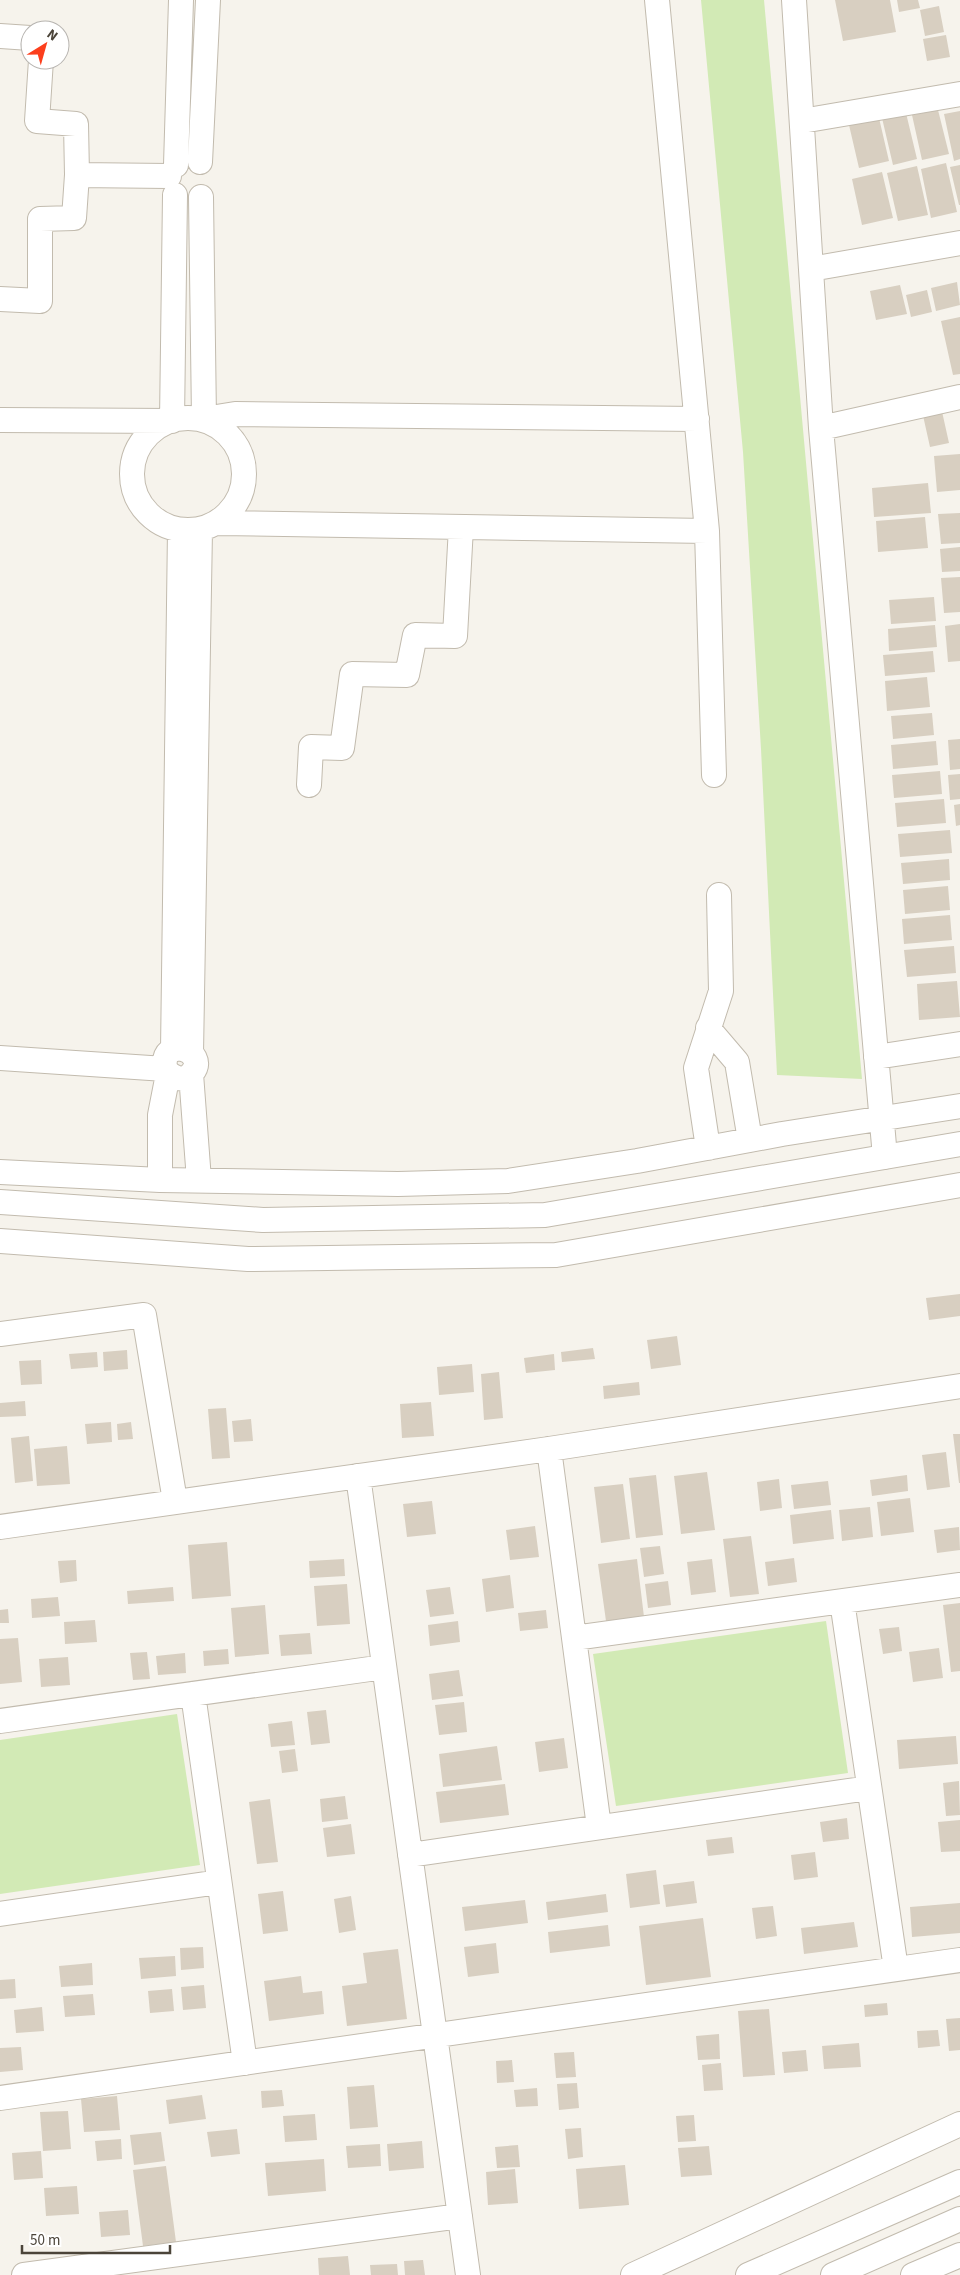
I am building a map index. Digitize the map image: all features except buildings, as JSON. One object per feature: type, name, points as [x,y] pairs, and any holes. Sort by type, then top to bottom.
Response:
[{"type":"street","points":[[172,421],[174,178],[181,0]]},
{"type":"street","points":[[200,162],[208,0]]},
{"type":"street","points":[[657,0],[707,531],[714,775]]},
{"type":"street","points":[[794,0],[821,428],[885,1158]]},
{"type":"street","points":[[0,36],[20,37]]},
{"type":"street","points":[[0,299],[40,301],[40,219],[74,218],[77,175],[76,124],[38,122],[41,70]]},
{"type":"street","points":[[802,121],[960,94]]},
{"type":"street","points":[[188,160],[200,162],[209,172],[210,179],[206,192],[201,197],[188,201],[174,178],[188,160]]},
{"type":"street","points":[[77,175],[174,178]]},
{"type":"street","points":[[201,197],[204,419]]},
{"type":"street","points":[[811,269],[960,243]]},
{"type":"street","points":[[821,428],[960,397]]},
{"type":"street","points":[[697,419],[235,414],[204,419],[186,417],[153,429],[140,442],[133,459],[131,477],[136,496],[146,512],[162,524],[199,528],[461,527],[707,531]]},
{"type":"street","points":[[199,528],[232,510],[242,493],[245,473],[242,456],[234,440],[220,427],[204,419]]},
{"type":"street","points":[[0,420],[172,421]]},
{"type":"street","points":[[309,785],[311,747],[342,748],[352,674],[407,675],[415,635],[455,636],[461,527]]},
{"type":"street","points":[[199,528],[178,1064],[199,1180]]},
{"type":"street","points":[[708,1148],[696,1068],[721,991],[719,895]]},
{"type":"street","points":[[708,1028],[737,1062],[750,1140]]},
{"type":"street","points":[[876,1057],[960,1044]]},
{"type":"street","points":[[0,1058],[178,1064]]},
{"type":"street","points":[[160,1180],[160,1115],[178,1064]]},
{"type":"street","points":[[0,1172],[160,1180],[398,1184],[508,1181],[637,1162],[750,1140],[960,1106]]},
{"type":"street","points":[[0,1202],[263,1220],[545,1215],[960,1144]]},
{"type":"street","points":[[0,1241],[248,1259],[556,1255],[960,1185]]},
{"type":"street","points":[[0,1334],[144,1315],[176,1501]]},
{"type":"street","points":[[0,1528],[176,1501],[549,1449],[960,1386]]},
{"type":"street","points":[[549,1449],[599,1827]]},
{"type":"street","points":[[358,1476],[468,2275]]},
{"type":"street","points":[[574,1638],[960,1585]]},
{"type":"street","points":[[842,1601],[896,1969]]},
{"type":"street","points":[[0,1721],[384,1667]]},
{"type":"street","points":[[193,1694],[245,2063]]},
{"type":"street","points":[[410,1855],[869,1788]]},
{"type":"street","points":[[0,1914],[219,1882]]},
{"type":"street","points":[[0,2098],[960,1960]]},
{"type":"street","points":[[633,2275],[960,2124]]},
{"type":"street","points":[[748,2275],[960,2182]]},
{"type":"street","points":[[24,2275],[460,2216]]},
{"type":"street","points":[[833,2275],[960,2219]]},
{"type":"street","points":[[912,2275],[960,2255]]},
{"type":"green space","points":[[701,0],[764,0],[862,1079],[777,1075],[761,749],[743,452]]},
{"type":"green space","points":[[826,1621],[848,1773],[616,1806],[593,1654]]},
{"type":"green space","points":[[177,1714],[200,1865],[0,1894],[0,1740]]}]
